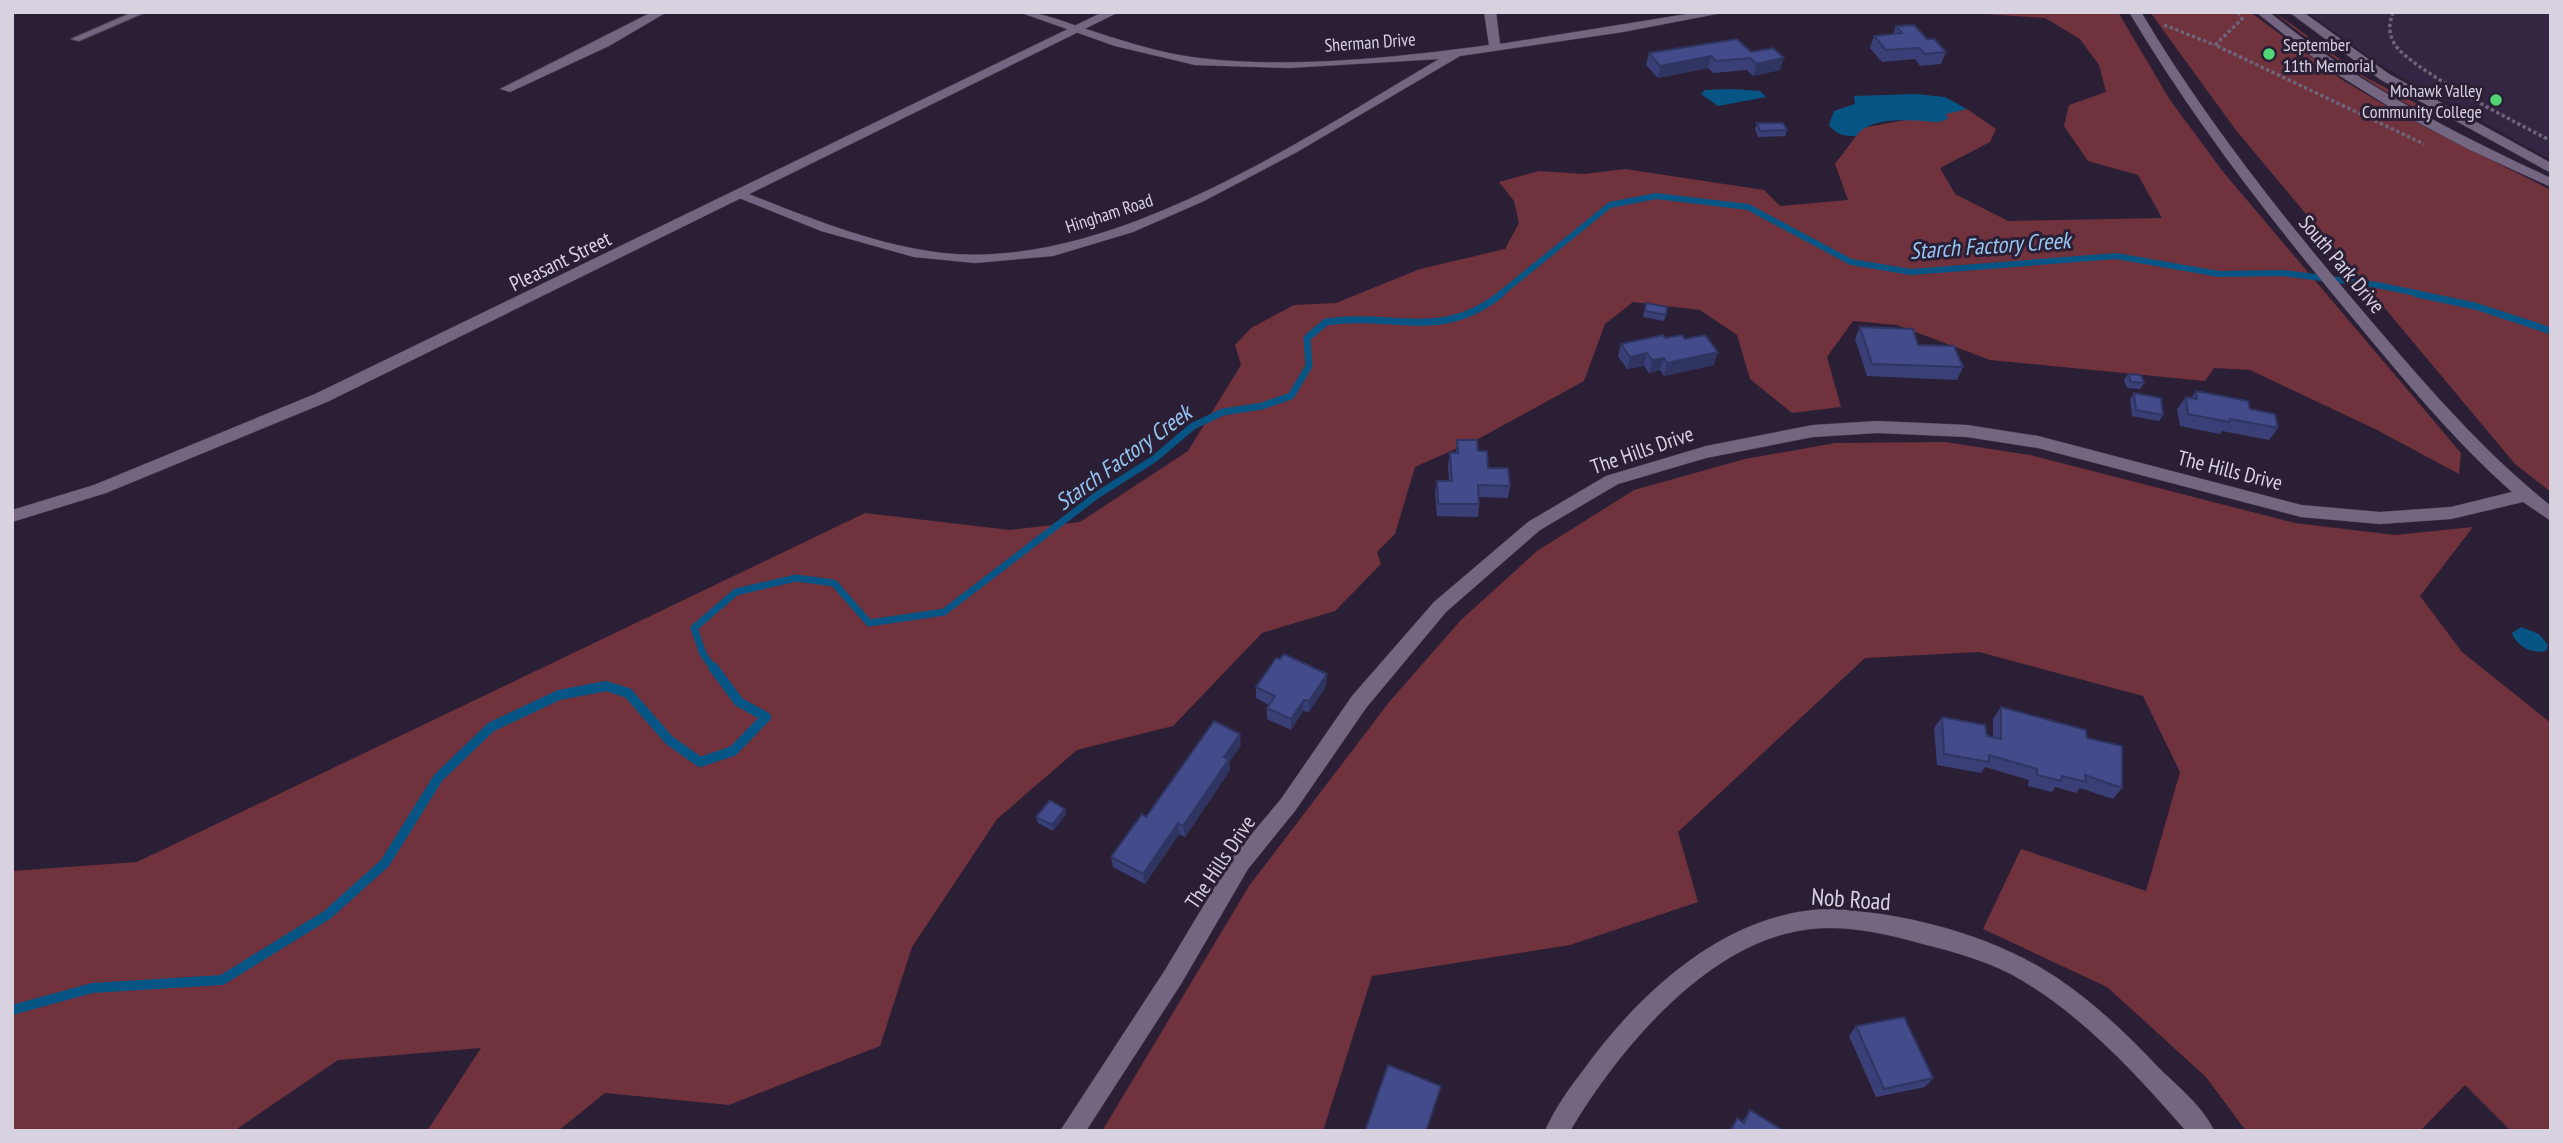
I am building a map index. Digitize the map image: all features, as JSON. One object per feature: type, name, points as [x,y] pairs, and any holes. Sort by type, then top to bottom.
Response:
[{"type":"street","points":[[506,89],[605,43],[661,12]]},
{"type":"street","name":"Sherman Drive","points":[[1025,12],[1077,30],[1180,58],[1235,63],[1364,62],[1457,53],[1721,12]]},
{"type":"street","name":"Pleasant Street","points":[[12,516],[100,489],[321,398],[741,196],[1113,12]]},
{"type":"street","points":[[1490,12],[1495,48]]},
{"type":"street","name":"South Park Drive","points":[[2134,12],[2193,108],[2265,204],[2434,405],[2525,495],[2551,515]]},
{"type":"street","points":[[2262,12],[2289,36],[2410,114],[2551,183]]},
{"type":"street","points":[[2295,12],[2385,77],[2551,169]]},
{"type":"street","name":"Hingham Road","points":[[741,196],[814,225],[878,245],[925,254],[973,259],[1049,252],[1148,223],[1192,204],[1342,122],[1457,53]]},
{"type":"street","name":"The Hills Drive","points":[[1072,1131],[1173,977],[1241,862],[1288,805],[1359,702],[1440,607],[1534,526],[1612,480],[1706,452],[1813,431],[1877,427],[1967,431],[2038,442],[2301,511],[2380,518],[2451,513],[2525,495]]},
{"type":"street","name":"Nob Road","points":[[1557,1131],[1633,1024],[1696,968],[1754,933],[1805,920],[1881,923],[1971,947],[2031,974],[2095,1023],[2171,1095],[2202,1131]]},
{"type":"lane","points":[[76,39],[142,12]]},
{"type":"path","points":[[2215,45],[2242,19],[2238,12]]},
{"type":"path","points":[[2393,12],[2389,21],[2390,36],[2404,55],[2458,90],[2551,141]]},
{"type":"path","points":[[2153,21],[2215,45],[2427,145]]},
{"type":"shaded area","points":[[1956,12],[2118,12],[2170,100],[2224,173],[2461,453],[2459,474],[2377,430],[2250,370],[2214,368],[2205,381],[1990,360],[1897,325],[1853,321],[1827,357],[1841,407],[1792,413],[1750,379],[1737,335],[1700,310],[1633,302],[1605,324],[1584,381],[1480,438],[1415,467],[1395,534],[1377,552],[1381,564],[1335,611],[1262,633],[1173,726],[1077,750],[997,819],[912,947],[880,1046],[729,1105],[605,1093],[558,1131],[427,1131],[481,1048],[338,1060],[234,1131],[12,1131],[12,871],[137,862],[865,513],[1010,530],[1080,522],[1188,451],[1241,365],[1235,345],[1251,328],[1294,305],[1336,303],[1420,269],[1505,249],[1519,223],[1514,201],[1499,182],[1539,171],[1584,174],[1625,169],[1764,190],[1780,206],[1848,200],[1835,164],[1862,128],[1967,109],[1996,129],[1990,142],[1940,168],[1955,194],[2008,221],[2162,218],[2138,175],[2088,161],[2064,126],[2069,105],[2106,92],[2099,65],[2080,39],[2045,18]]},
{"type":"shaded area","points":[[2150,12],[2250,12],[2344,81],[2403,116],[2551,190],[2551,492],[2515,464],[2235,129]]},
{"type":"shaded area","points":[[2274,12],[2365,77],[2435,113],[2423,111],[2381,88],[2328,53]]},
{"type":"shaded area","name":"Mohawk Valley Community College","points":[[2307,12],[2551,12],[2551,160],[2377,63]]},
{"type":"shaded area","points":[[1945,442],[2030,455],[2295,523],[2395,535],[2473,527],[2420,596],[2462,652],[2551,723],[2551,1131],[2511,1131],[2465,1085],[2420,1131],[2246,1131],[2206,1077],[2107,987],[1983,929],[2021,849],[2146,891],[2180,772],[2143,696],[1979,652],[1865,658],[1678,832],[1698,902],[1570,945],[1372,976],[1323,1131],[1102,1131],[1249,886],[1390,701],[1461,620],[1537,551],[1634,490],[1745,459],[1835,443]]},
{"type":"water","points":[[1705,90],[1760,91],[1766,97],[1718,106],[1701,94]]},
{"type":"water","points":[[1915,94],[1945,97],[1967,109],[1946,114],[1948,119],[1939,122],[1895,120],[1872,124],[1856,136],[1841,134],[1829,125],[1834,111],[1855,104],[1854,96]]},
{"type":"water","points":[[2521,627],[2539,634],[2548,645],[2546,651],[2530,650],[2521,646],[2512,633]]},
{"type":"building","points":[[1914,25],[1927,39],[1934,39],[1946,52],[1925,54],[1919,48],[1886,50],[1874,36],[1902,33],[1896,26]]},
{"type":"building","points":[[1737,39],[1751,52],[1773,48],[1784,58],[1756,64],[1750,58],[1716,61],[1711,56],[1660,66],[1649,53]]},
{"type":"building","points":[[1757,123],[1783,123],[1787,130],[1760,131]]},
{"type":"building","points":[[1646,303],[1667,307],[1666,315],[1645,311]]},
{"type":"building","points":[[1860,327],[1913,329],[1918,345],[1954,346],[1963,367],[1872,364]]},
{"type":"building","points":[[1663,335],[1665,338],[1682,335],[1685,339],[1705,335],[1718,352],[1667,363],[1664,358],[1652,360],[1647,353],[1630,357],[1621,344]]},
{"type":"building","points":[[2128,374],[2141,375],[2144,383],[2131,382]]},
{"type":"building","points":[[2196,391],[2248,401],[2250,409],[2275,414],[2278,428],[2188,414],[2186,397],[2197,399]]},
{"type":"building","points":[[2134,393],[2161,398],[2163,415],[2136,410]]},
{"type":"building","points":[[1457,440],[1477,440],[1478,451],[1487,451],[1488,468],[1508,468],[1510,486],[1478,485],[1479,504],[1438,504],[1437,481],[1452,481],[1450,453],[1458,453]]},
{"type":"building","points":[[1284,654],[1327,674],[1309,701],[1304,700],[1291,719],[1267,708],[1275,696],[1256,687],[1276,658],[1280,659]]},
{"type":"building","points":[[2001,707],[2086,730],[2087,738],[2122,746],[2122,788],[2085,775],[2086,782],[2062,776],[2061,781],[2037,775],[2037,769],[1989,755],[1989,762],[1944,754],[1942,717],[1985,725],[1987,736],[2001,739]]},
{"type":"building","points":[[1214,721],[1240,734],[1224,757],[1229,759],[1183,826],[1178,823],[1143,874],[1111,857],[1142,814],[1146,817]]},
{"type":"building","points":[[1050,800],[1065,809],[1052,825],[1036,817]]},
{"type":"building","points":[[1904,1017],[1933,1078],[1884,1089],[1856,1026]]},
{"type":"building","points":[[1388,1065],[1441,1086],[1426,1131],[1365,1131]]},
{"type":"building","points":[[1750,1110],[1784,1131],[1731,1131],[1737,1118],[1744,1123]]},
{"type":"waterway","name":"Starch Factory Creek","points":[[1499,295],[1610,205],[1656,196],[1748,207],[1851,262],[1911,272],[2116,256],[2219,274],[2283,273],[2377,285],[2425,295]]},
{"type":"waterway","name":"Starch Factory Creek","points":[[714,669],[703,654],[694,628],[736,592],[796,578],[834,583],[869,623],[944,612],[1097,495],[1154,459],[1193,426],[1223,412],[1262,406],[1291,396],[1309,366],[1307,338],[1326,322],[1437,321],[1479,309],[1501,294]]},
{"type":"waterway","name":"Starch Factory Creek","points":[[2417,294],[2475,306],[2551,331]]},
{"type":"waterway","name":"Starch Factory Creek","points":[[12,1010],[92,988],[222,980],[327,915],[385,863],[438,778],[491,727],[559,695],[606,686],[628,693],[669,740],[700,762],[733,751],[766,717],[739,702],[713,667]]},
{"type":"place","name":"September 11th Memorial","points":[[2269,54]]},
{"type":"place","name":"Mohawk Valley Community College","points":[[2496,100]]}]
